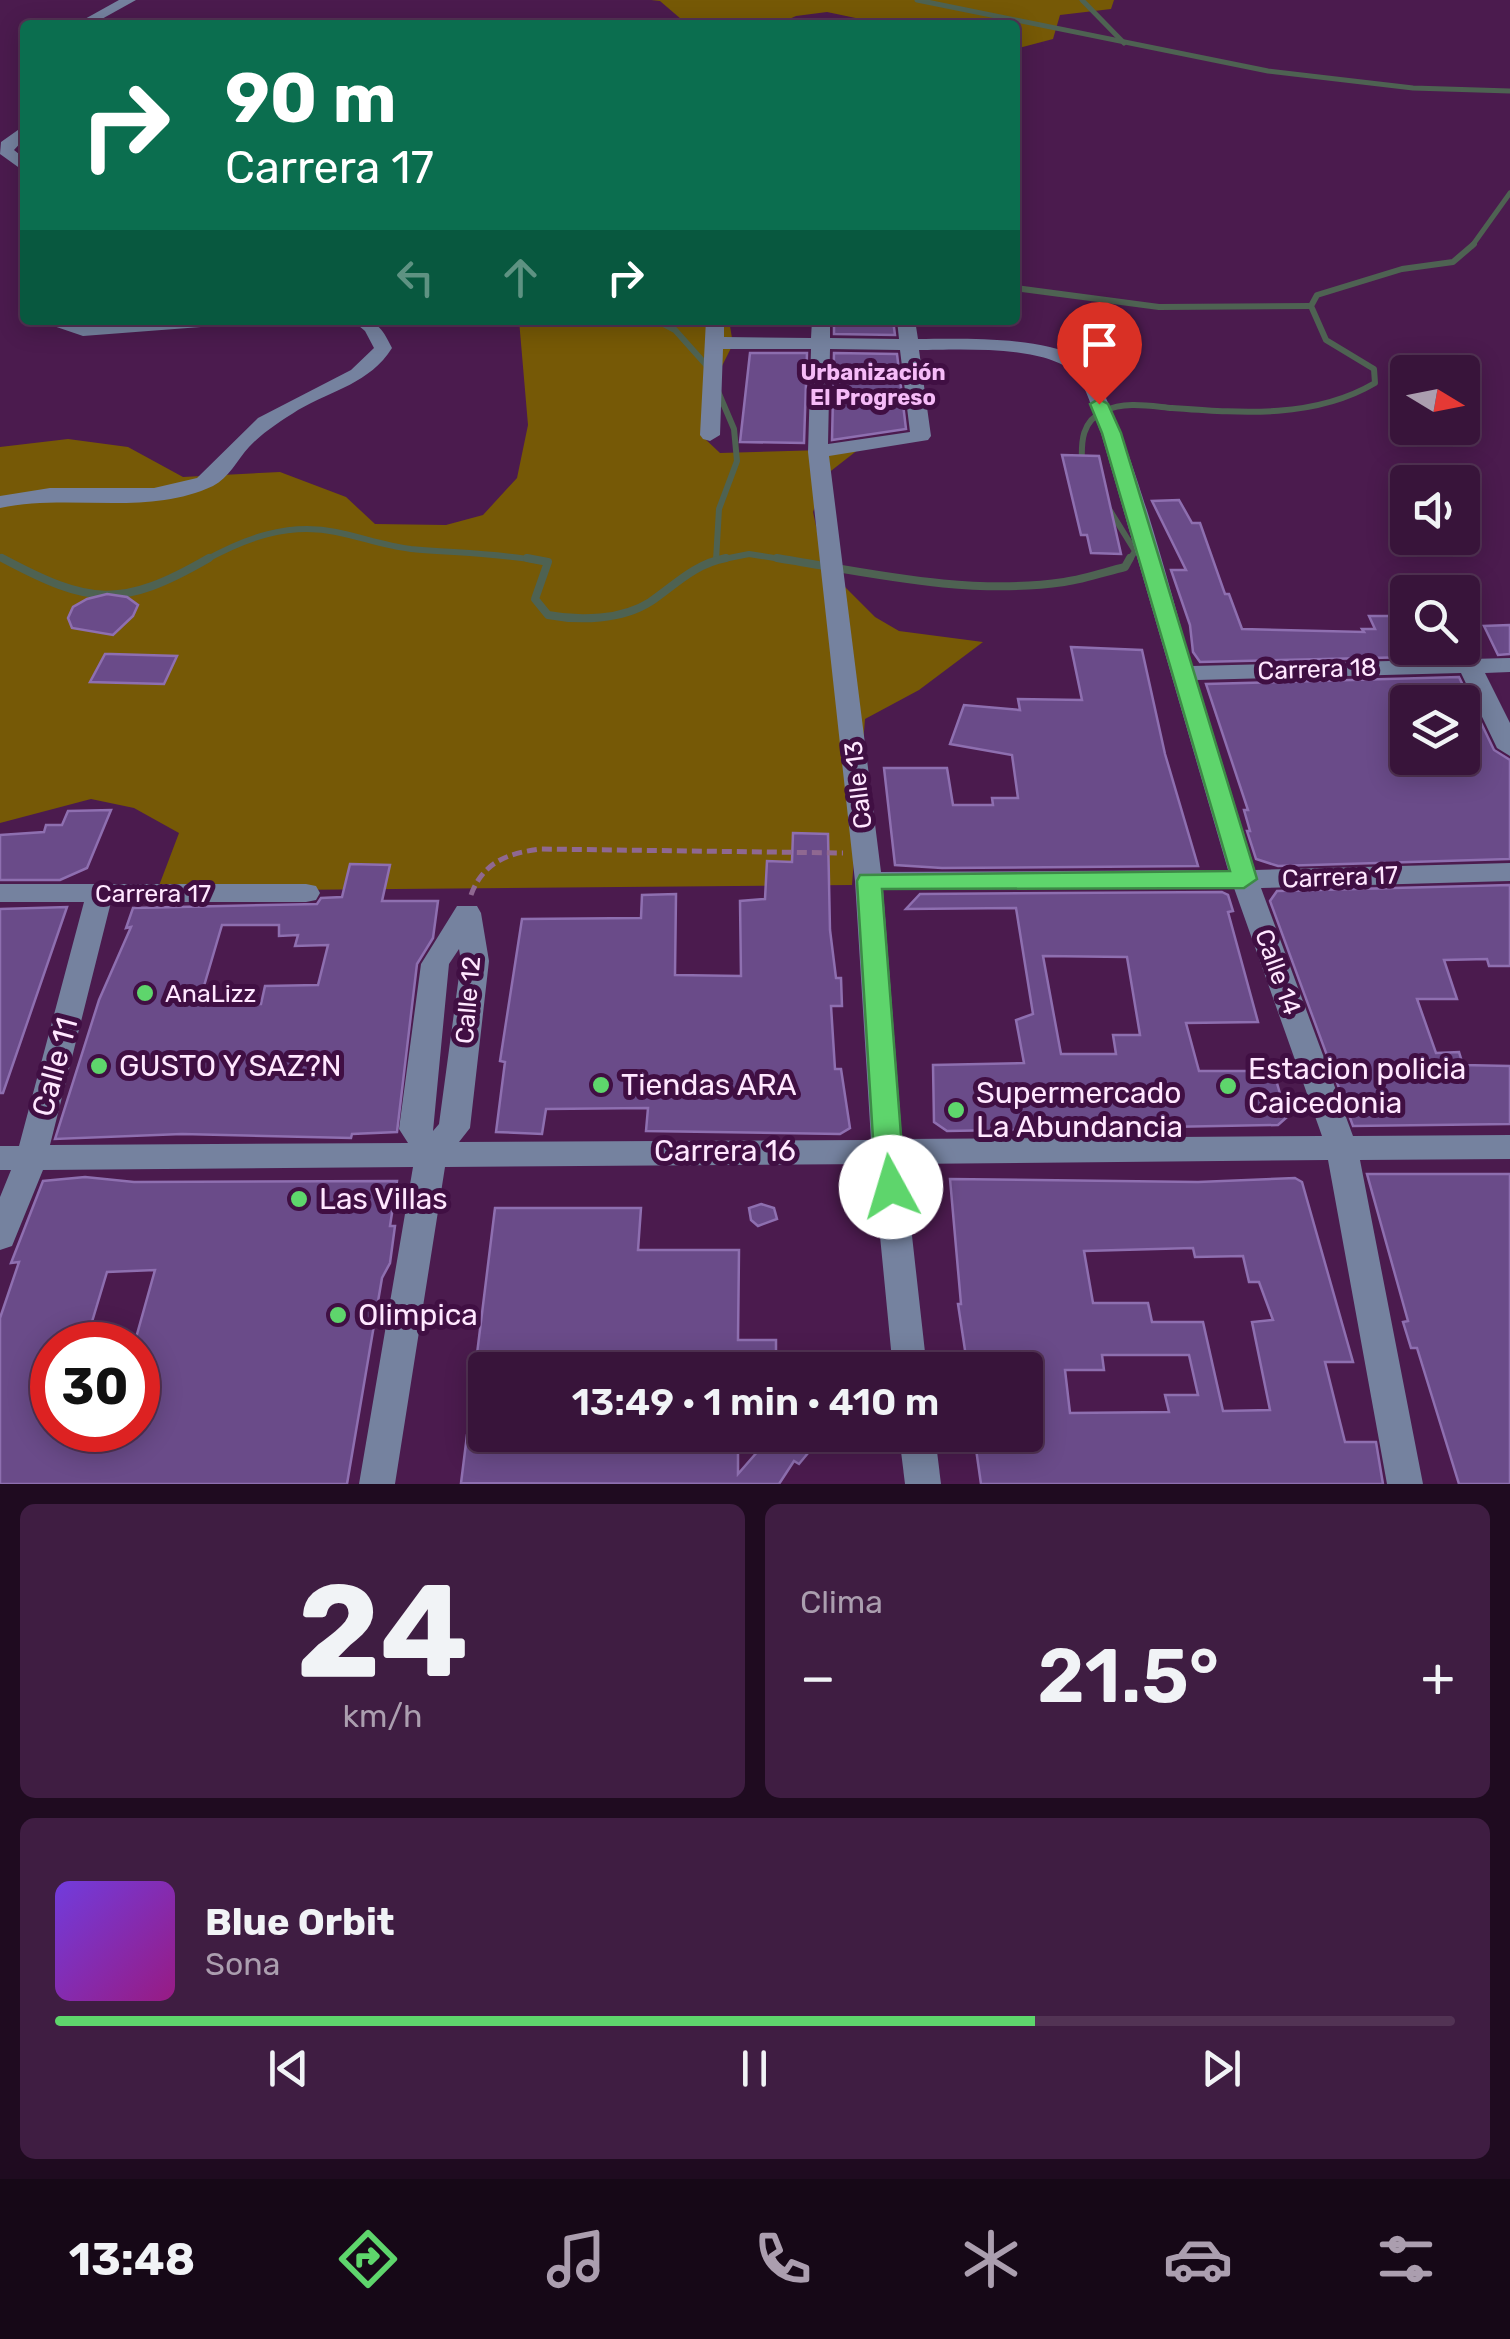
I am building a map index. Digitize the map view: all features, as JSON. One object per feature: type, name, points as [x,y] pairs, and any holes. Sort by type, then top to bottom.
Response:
[{"type":"street","points":[[91,20],[129,0]]},
{"type":"street","points":[[20,134],[7,145],[6,152],[20,163]]},
{"type":"street","points":[[65,325],[84,330],[149,325]]},
{"type":"street","points":[[0,502],[28,493],[144,494],[200,484],[216,476],[242,442],[264,423],[306,397],[375,364],[383,348],[368,325]]},
{"type":"street","points":[[710,436],[714,325]]},
{"type":"street","name":"Calle 13","points":[[821,325],[818,452],[867,867],[887,1150],[908,1352]]},
{"type":"street","points":[[818,452],[921,436],[906,325]]},
{"type":"street","points":[[714,343],[1006,345],[1004,325]]},
{"type":"street","name":"Calle 14","points":[[1006,345],[1071,361],[1087,375],[1112,433],[1244,879],[1342,1150],[1405,1484]]},
{"type":"street","points":[[1470,665],[1510,748]]},
{"type":"street","name":"Carrera 18","points":[[1185,673],[1470,665]]},
{"type":"street","name":"Carrera 18","points":[[1480,665],[1510,665]]},
{"type":"street","name":"Carrera 17","points":[[867,867],[1244,879],[1510,872]]},
{"type":"street","name":"Carrera 17","points":[[0,893],[306,894]]},
{"type":"street","name":"Calle 11","points":[[0,1237],[16,1159],[100,893]]},
{"type":"street","name":"Calle 12","points":[[377,1484],[431,1153],[454,1128],[475,961],[467,914]]},
{"type":"street","name":"Carrera 16","points":[[16,1159],[1510,1147]]},
{"type":"street","points":[[920,1452],[923,1484]]},
{"type":"path","points":[[467,914],[475,879],[509,852],[541,849],[867,867]]},
{"type":"shaded area","points":[[651,0],[1114,0],[1111,9],[1060,15],[1053,39],[1020,48],[1020,20],[865,20],[827,12],[787,20],[682,20],[660,1]]},
{"type":"shaded area","points":[[519,325],[730,325],[733,344],[709,392],[703,437],[720,453],[859,449],[827,474],[813,512],[821,549],[837,579],[875,617],[899,631],[983,642],[919,690],[865,719],[852,885],[157,891],[179,833],[134,808],[91,799],[0,823],[0,447],[68,439],[128,447],[183,477],[280,472],[346,497],[375,524],[446,525],[483,515],[517,478],[528,425]]},
{"type":"building","points":[[834,325],[894,325],[895,335],[834,334]]},
{"type":"building","points":[[750,353],[807,353],[804,443],[740,442]]},
{"type":"building","points":[[834,353],[897,354],[906,429],[832,440]]},
{"type":"building","points":[[1062,455],[1099,456],[1121,554],[1091,553],[1087,535],[1081,535]]},
{"type":"building","points":[[1179,500],[1192,523],[1200,523],[1242,629],[1364,632],[1362,629],[1375,629],[1369,616],[1390,616],[1390,658],[1200,662],[1193,652],[1190,625],[1171,570],[1186,570],[1152,501]]},
{"type":"building","points":[[107,594],[127,597],[138,605],[133,616],[113,635],[72,628],[68,618],[73,607]]},
{"type":"building","points":[[1510,625],[1510,654],[1498,655],[1484,626]]},
{"type":"building","points":[[1071,647],[1142,650],[1165,754],[1198,866],[895,865],[884,768],[947,768],[953,805],[993,805],[992,798],[1018,798],[1012,755],[950,744],[964,705],[1020,710],[1018,699],[1082,700]]},
{"type":"building","points":[[105,654],[177,656],[164,684],[90,682]]},
{"type":"building","points":[[1459,677],[1463,685],[1390,685],[1390,775],[1480,775],[1480,721],[1494,750],[1510,760],[1510,859],[1278,866],[1256,859],[1247,831],[1244,810],[1248,810],[1206,684]]},
{"type":"building","points":[[111,810],[87,868],[60,880],[0,880],[0,835],[44,832],[46,825],[62,825],[68,811]]},
{"type":"building","points":[[793,833],[828,834],[830,930],[836,978],[841,978],[842,1006],[831,1006],[835,1069],[841,1069],[850,1128],[840,1134],[646,1131],[648,1108],[546,1109],[542,1134],[496,1132],[505,1062],[500,1061],[522,919],[641,918],[642,895],[676,894],[675,975],[741,976],[740,901],[765,899],[767,861],[792,862]]},
{"type":"building","points":[[350,864],[390,865],[382,901],[438,901],[433,938],[417,964],[397,1132],[352,1134],[351,1138],[182,1134],[55,1139],[99,1000],[131,927],[126,928],[133,908],[317,904],[321,898],[342,897]],"holes":[[[222,925],[279,925],[279,936],[298,935],[295,946],[328,945],[318,985],[265,986],[261,1004],[199,1003]]]},
{"type":"building","points":[[1510,885],[1510,966],[1489,966],[1487,959],[1444,960],[1457,999],[1417,999],[1436,1053],[1459,1052],[1463,1065],[1510,1066],[1510,1124],[1353,1126],[1270,901],[1277,891]]},
{"type":"building","points":[[920,894],[1228,895],[1233,911],[1228,912],[1258,1022],[1186,1023],[1199,1071],[1253,1071],[1250,1064],[1271,1063],[1287,1117],[1278,1125],[947,1131],[934,1122],[933,1065],[1024,1063],[1016,1020],[1033,1014],[1016,908],[906,909]],"holes":[[[1043,956],[1127,957],[1140,1035],[1113,1035],[1116,1054],[1061,1054]]]},
{"type":"building","points":[[67,907],[3,1093],[0,1093],[0,909]]},
{"type":"building","points":[[1367,1174],[1510,1174],[1510,1484],[1459,1484],[1417,1348],[1411,1348],[1403,1322],[1408,1321]]},
{"type":"building","points":[[85,1177],[134,1182],[397,1181],[390,1226],[395,1226],[390,1263],[382,1278],[347,1484],[0,1484],[0,1318],[19,1262],[11,1263],[43,1181]]},
{"type":"building","points":[[1295,1178],[1302,1182],[1353,1362],[1325,1362],[1345,1442],[1376,1442],[1383,1484],[981,1484],[976,1452],[1043,1452],[1043,1352],[965,1352],[958,1304],[950,1179],[1198,1182]],"holes":[[[1193,1248],[1195,1257],[1243,1256],[1249,1282],[1259,1282],[1273,1320],[1252,1322],[1270,1410],[1223,1411],[1203,1322],[1152,1322],[1148,1303],[1093,1303],[1084,1251]],[[1102,1355],[1189,1355],[1198,1395],[1165,1395],[1169,1412],[1070,1413],[1065,1370],[1104,1370]]]},
{"type":"building","points":[[761,1204],[774,1208],[777,1219],[758,1226],[751,1220],[749,1208]]},
{"type":"building","points":[[495,1208],[641,1208],[638,1250],[739,1250],[738,1340],[776,1340],[776,1352],[477,1352]]},
{"type":"building","points":[[467,1435],[468,1452],[738,1452],[738,1474],[757,1452],[809,1452],[799,1464],[794,1461],[779,1484],[461,1483]]},
{"type":"waterway","points":[[917,0],[1016,20]]},
{"type":"waterway","points":[[1082,0],[1123,42]]},
{"type":"waterway","points":[[1020,21],[1123,42]]},
{"type":"waterway","points":[[1123,42],[1268,71],[1413,88],[1510,91]]},
{"type":"waterway","points":[[1473,245],[1510,193]]},
{"type":"waterway","points":[[1311,306],[1317,295],[1402,269],[1453,262],[1473,245]]},
{"type":"waterway","points":[[1020,289],[1159,307],[1311,306]]},
{"type":"waterway","points":[[1082,463],[1087,426],[1097,415],[1112,408],[1138,405],[1276,411],[1327,403],[1375,383],[1374,369],[1326,340],[1311,306]]},
{"type":"waterway","points":[[666,325],[675,330],[708,367]]},
{"type":"waterway","points":[[716,560],[719,509],[737,461],[734,429],[717,389]]},
{"type":"waterway","points":[[1109,509],[1135,551],[1129,561]]},
{"type":"waterway","points":[[204,561],[251,539],[301,529],[336,532],[411,549],[540,561]]},
{"type":"waterway","points":[[718,560],[749,554],[793,561]]},
{"type":"waterway","points":[[0,557],[7,561]]},
{"type":"waterway","points":[[2,558],[59,585],[106,595],[152,586],[209,558]]},
{"type":"waterway","points":[[527,558],[548,562],[535,599],[548,615],[573,618],[614,616],[639,608],[694,570],[718,560]]},
{"type":"waterway","points":[[718,560],[726,558]]},
{"type":"waterway","points":[[777,558],[920,581],[992,586],[1072,581],[1125,567],[1130,558]]},
{"type":"place","name":"AnaLizz","points":[[145,993]]},
{"type":"place","name":"GUSTO Y SAZ?N","points":[[99,1066]]},
{"type":"place","name":"Tiendas ARA","points":[[601,1085]]},
{"type":"place","name":"Estacion policia Caicedonia","points":[[1228,1086]]},
{"type":"place","name":"Supermercado La Abundancia","points":[[956,1110]]},
{"type":"place","name":"Las Villas","points":[[299,1199]]},
{"type":"place","name":"Olimpica","points":[[338,1315]]},
{"type":"district","name":"Urbanización El Progreso","points":[[873,385]]},
{"type":"route","points":[[891,1187],[869,881],[1244,879],[1112,433],[1099,404]]}]
